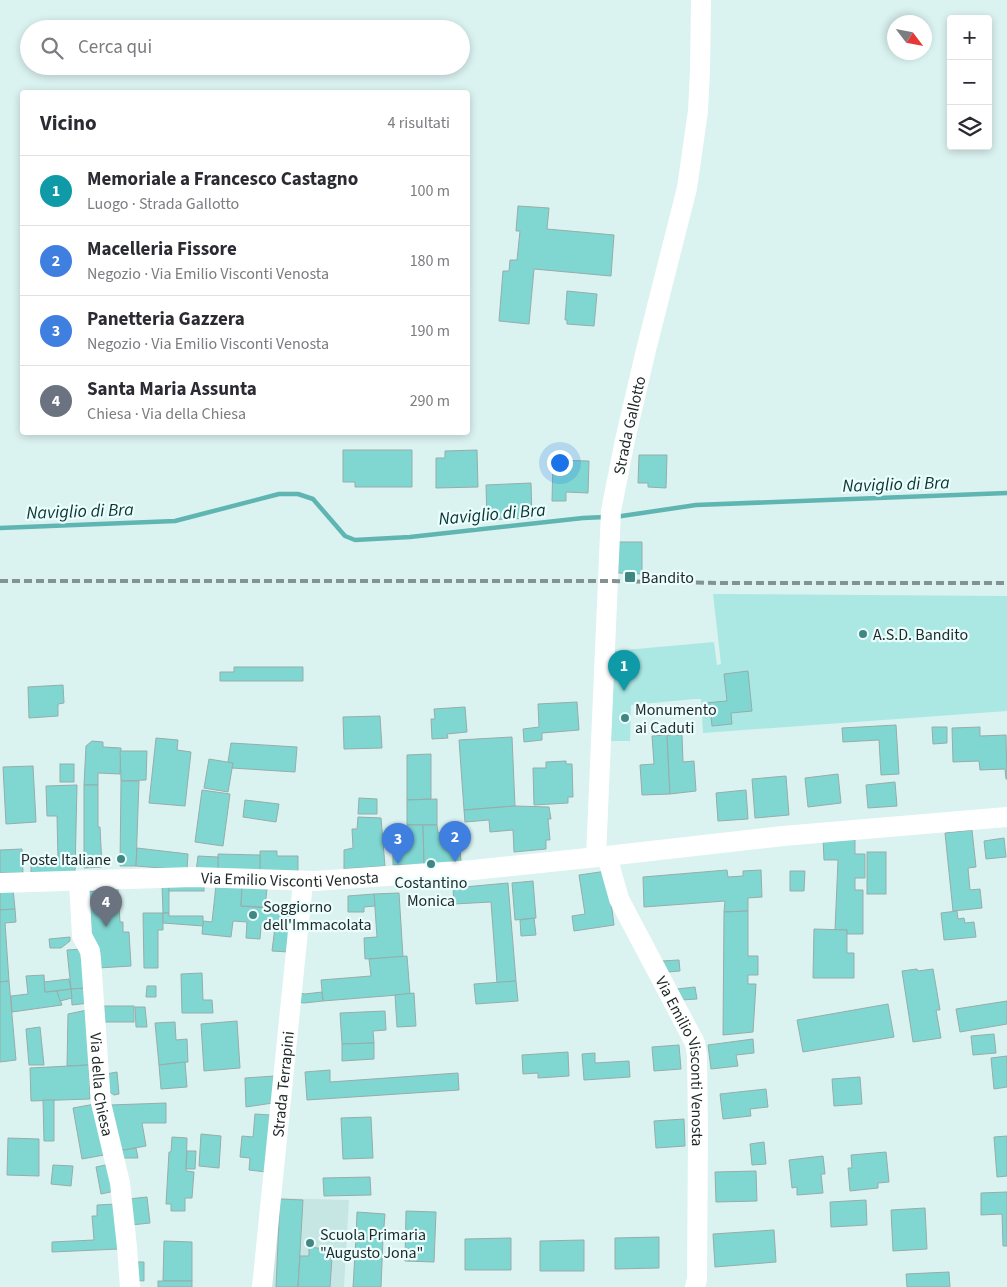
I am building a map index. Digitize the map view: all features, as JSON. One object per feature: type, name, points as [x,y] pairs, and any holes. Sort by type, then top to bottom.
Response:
[{"type":"street","name":"Strada Gallotto","points":[[602,857],[610,517],[625,440],[687,188],[698,112],[701,0]]},
{"type":"street","name":"Via Emilio Visconti Venosta","points":[[0,883],[193,877],[303,882],[473,870],[783,836],[1007,817]]},
{"type":"street","name":"Via Emilio Visconti Venosta","points":[[602,857],[619,899],[695,1043],[697,1054],[698,1130],[696,1283]]},
{"type":"street","name":"Via della Chiesa","points":[[79,881],[82,936],[92,959],[101,1103],[120,1183],[130,1287]]},
{"type":"street","name":"Strada Terrapini","points":[[262,1287],[303,882]]},
{"type":"shaded area","name":"A.S.D. Bandito","points":[[713,594],[1007,596],[1007,711],[703,733],[701,699],[695,699],[631,705],[630,741],[611,741],[614,651],[714,642],[717,665],[721,664]]},
{"type":"shaded area","name":"Scuola Primaria \"Augusto Jona\"","points":[[277,1198],[349,1200],[344,1287],[272,1287]]},
{"type":"building","points":[[518,206],[549,208],[547,229],[614,235],[611,276],[534,269],[529,324],[499,321],[503,271],[509,271],[510,260],[517,260],[520,231],[516,231]]},
{"type":"building","points":[[567,291],[597,294],[594,326],[567,324],[567,320],[565,320]]},
{"type":"building","points":[[343,450],[412,450],[412,487],[355,487],[355,482],[343,482]]},
{"type":"building","points":[[477,450],[478,487],[436,488],[436,458],[445,458],[445,451]]},
{"type":"building","points":[[639,455],[667,455],[666,488],[648,487],[648,483],[638,483]]},
{"type":"building","points":[[553,460],[589,461],[588,493],[566,492],[566,501],[552,501]]},
{"type":"building","points":[[531,483],[532,518],[487,520],[486,485]]},
{"type":"building","points":[[618,542],[642,542],[642,574],[618,573]]},
{"type":"building","points":[[234,667],[303,667],[303,681],[220,681],[220,672],[234,672]]},
{"type":"building","points":[[748,671],[752,711],[731,713],[732,724],[712,726],[711,716],[705,717],[704,703],[727,701],[724,674]]},
{"type":"building","points":[[63,685],[64,703],[58,704],[58,716],[29,718],[28,687]]},
{"type":"building","points":[[577,702],[579,730],[542,733],[542,740],[524,742],[523,729],[539,727],[538,704]]},
{"type":"building","points":[[465,707],[467,732],[447,734],[448,738],[432,739],[431,719],[435,719],[434,709]]},
{"type":"building","points":[[380,716],[382,748],[344,749],[343,717]]},
{"type":"building","points":[[896,725],[899,774],[881,775],[879,740],[843,742],[842,728]]},
{"type":"building","points":[[932,727],[947,727],[947,743],[933,744]]},
{"type":"building","points":[[980,727],[980,736],[1006,735],[1007,779],[1005,769],[980,770],[979,761],[953,762],[952,728]]},
{"type":"building","points":[[667,735],[670,794],[642,795],[640,765],[654,764],[652,736]]},
{"type":"building","points":[[667,735],[682,735],[683,762],[694,761],[696,791],[670,794]]},
{"type":"building","points":[[512,737],[515,806],[464,810],[459,740]]},
{"type":"building","points":[[156,738],[178,740],[177,750],[191,752],[185,806],[149,803]]},
{"type":"building","points":[[92,741],[103,742],[103,747],[121,748],[120,774],[98,773],[98,785],[84,785],[86,746]]},
{"type":"building","points":[[231,743],[297,747],[295,772],[232,768],[233,763],[228,762]]},
{"type":"building","points":[[120,751],[147,751],[146,780],[121,781]]},
{"type":"building","points":[[431,754],[431,799],[407,800],[407,755]]},
{"type":"building","points":[[209,759],[233,763],[228,792],[204,788]]},
{"type":"building","points":[[566,761],[566,764],[572,764],[573,797],[568,797],[568,803],[534,805],[533,768],[546,768],[546,762]]},
{"type":"building","points":[[60,764],[74,764],[74,782],[60,782]]},
{"type":"building","points":[[33,766],[36,822],[6,824],[3,767]]},
{"type":"building","points":[[838,774],[841,803],[808,807],[805,778]]},
{"type":"building","points":[[786,776],[789,815],[755,818],[752,779]]},
{"type":"building","points":[[121,781],[139,781],[136,866],[120,866]]},
{"type":"building","points":[[895,782],[897,806],[868,808],[866,785]]},
{"type":"building","points":[[77,785],[75,873],[31,874],[31,861],[58,860],[57,816],[47,816],[46,786]]},
{"type":"building","points":[[84,785],[98,785],[98,827],[100,827],[102,867],[84,868]]},
{"type":"building","points":[[202,790],[230,794],[223,846],[195,842]]},
{"type":"building","points":[[746,790],[748,819],[718,821],[716,793]]},
{"type":"building","points":[[359,798],[377,799],[377,814],[358,814]]},
{"type":"building","points":[[437,799],[437,825],[407,825],[407,800]]},
{"type":"building","points":[[245,800],[279,804],[276,822],[243,817]]},
{"type":"building","points":[[515,806],[549,807],[551,819],[548,819],[550,840],[546,840],[546,849],[514,852],[513,830],[490,832],[489,820],[465,822],[464,810]]},
{"type":"building","points":[[358,817],[381,818],[385,866],[344,869],[344,850],[353,848],[352,829],[357,829]]},
{"type":"building","points":[[407,825],[423,825],[424,865],[393,865],[393,837],[407,837]]},
{"type":"building","points":[[423,825],[437,825],[438,833],[458,831],[461,861],[424,865]]},
{"type":"building","points":[[972,830],[976,867],[968,868],[970,890],[980,889],[982,908],[953,911],[945,833]]},
{"type":"building","points":[[855,838],[855,854],[865,854],[865,878],[855,878],[855,890],[863,890],[863,934],[847,934],[847,930],[835,930],[838,860],[824,860],[823,839]]},
{"type":"building","points":[[1004,838],[1006,857],[986,859],[984,841]]},
{"type":"building","points":[[137,848],[188,854],[187,870],[136,866]]},
{"type":"building","points":[[22,849],[23,873],[0,873],[0,850]]},
{"type":"building","points":[[260,851],[277,851],[277,856],[298,856],[298,875],[260,874]]},
{"type":"building","points":[[867,852],[886,852],[886,894],[867,894]]},
{"type":"building","points":[[218,854],[260,855],[260,874],[218,874]]},
{"type":"building","points":[[198,856],[218,857],[218,874],[196,872]]},
{"type":"building","points":[[727,870],[728,877],[743,876],[743,871],[761,870],[762,897],[748,898],[748,911],[724,912],[725,901],[644,907],[643,877]]},
{"type":"building","points":[[607,871],[614,925],[574,931],[572,916],[585,914],[579,875]]},
{"type":"building","points":[[790,871],[805,871],[804,891],[790,891]]},
{"type":"building","points":[[533,881],[536,918],[515,920],[512,883]]},
{"type":"building","points":[[508,883],[516,981],[497,983],[491,902],[454,904],[453,888]]},
{"type":"building","points":[[162,885],[169,885],[169,913],[163,913]]},
{"type":"building","points":[[169,885],[204,885],[204,891],[169,891]]},
{"type":"building","name":"Soggiorno dell'Immacolata","points":[[216,885],[242,887],[241,906],[293,910],[289,952],[272,951],[275,927],[261,926],[260,939],[246,938],[247,922],[233,921],[231,937],[202,934],[203,921],[212,922]]},
{"type":"building","points":[[242,887],[267,889],[265,907],[241,906]]},
{"type":"building","points":[[13,889],[15,909],[0,910],[0,890]]},
{"type":"building","points":[[118,889],[120,922],[123,922],[123,932],[129,932],[131,966],[98,968],[89,939],[86,892]]},
{"type":"building","points":[[399,893],[403,957],[365,959],[364,938],[377,937],[374,894]]},
{"type":"building","points":[[374,894],[375,906],[364,907],[364,912],[348,912],[348,896]]},
{"type":"building","points":[[15,909],[16,922],[5,923],[9,981],[0,982],[0,910]]},
{"type":"building","points":[[748,911],[748,956],[758,956],[758,975],[748,975],[748,984],[756,984],[753,1032],[723,1035],[724,912]]},
{"type":"building","points":[[957,911],[958,919],[964,918],[965,923],[974,922],[976,937],[944,940],[941,913]]},
{"type":"building","points":[[143,913],[163,913],[163,930],[158,930],[158,968],[144,968]]},
{"type":"building","points":[[163,913],[169,913],[169,916],[203,916],[203,926],[163,923]]},
{"type":"building","points":[[534,918],[536,935],[521,936],[520,920]]},
{"type":"building","points":[[814,929],[847,930],[847,953],[854,953],[854,978],[813,978]]},
{"type":"building","points":[[70,937],[70,941],[61,948],[50,948],[49,939]]},
{"type":"building","points":[[84,949],[88,988],[71,989],[67,950]]},
{"type":"building","points":[[407,956],[410,994],[323,1001],[321,980],[371,976],[369,959]]},
{"type":"building","points":[[679,960],[680,971],[668,972],[661,961]]},
{"type":"building","points":[[917,969],[918,971],[933,969],[940,1010],[936,1010],[941,1038],[913,1042],[902,971]]},
{"type":"building","points":[[202,973],[203,1000],[212,1000],[213,1013],[182,1013],[181,974]]},
{"type":"building","points":[[44,975],[45,992],[57,991],[62,1005],[12,1012],[11,996],[28,994],[26,976]]},
{"type":"building","points":[[69,979],[71,989],[45,992],[44,982]]},
{"type":"building","points":[[9,981],[16,1060],[0,1062],[0,982]]},
{"type":"building","points":[[516,981],[518,1001],[476,1004],[474,984]]},
{"type":"building","points":[[147,986],[156,986],[156,997],[146,997]]},
{"type":"building","points":[[695,987],[697,999],[681,1000],[677,989]]},
{"type":"building","points":[[88,988],[89,1003],[72,1005],[71,989]]},
{"type":"building","points":[[71,989],[72,998],[60,1001],[57,991]]},
{"type":"building","points":[[322,992],[323,1001],[297,1002],[298,993]]},
{"type":"building","points":[[414,993],[416,1026],[397,1027],[395,995]]},
{"type":"building","points":[[1007,1001],[1007,1024],[960,1032],[956,1009]]},
{"type":"building","points":[[888,1004],[894,1037],[803,1052],[797,1020]]},
{"type":"building","points":[[101,1006],[134,1006],[134,1022],[101,1022]]},
{"type":"building","points":[[135,1007],[145,1007],[147,1027],[136,1027]]},
{"type":"building","points":[[92,1009],[89,1065],[67,1066],[68,1014]]},
{"type":"building","points":[[385,1011],[386,1030],[373,1031],[374,1043],[342,1044],[340,1013]]},
{"type":"building","points":[[237,1021],[240,1068],[204,1071],[201,1024]]},
{"type":"building","points":[[175,1022],[176,1040],[187,1039],[188,1062],[159,1065],[155,1023]]},
{"type":"building","points":[[40,1027],[44,1065],[29,1065],[26,1029]]},
{"type":"building","points":[[994,1034],[996,1053],[973,1055],[971,1036]]},
{"type":"building","points":[[753,1039],[754,1053],[736,1055],[738,1066],[711,1069],[708,1045]]},
{"type":"building","points":[[374,1043],[374,1059],[342,1061],[342,1044]]},
{"type":"building","points":[[679,1045],[681,1069],[654,1071],[652,1047]]},
{"type":"building","points":[[568,1052],[569,1076],[538,1078],[538,1073],[523,1074],[522,1055]]},
{"type":"building","points":[[595,1053],[595,1063],[629,1061],[630,1077],[584,1080],[582,1054]]},
{"type":"building","points":[[1007,1056],[1007,1087],[994,1089],[991,1058]]},
{"type":"building","points":[[185,1062],[187,1087],[161,1089],[159,1065]]},
{"type":"building","points":[[89,1065],[90,1099],[31,1101],[30,1068]]},
{"type":"building","points":[[330,1070],[330,1082],[458,1073],[459,1090],[307,1100],[305,1072]]},
{"type":"building","points":[[117,1072],[119,1094],[114,1095],[107,1090],[106,1074]]},
{"type":"building","points":[[275,1076],[273,1103],[246,1107],[245,1078]]},
{"type":"building","points":[[860,1077],[862,1104],[834,1106],[832,1079]]},
{"type":"building","points":[[766,1089],[768,1107],[750,1109],[751,1116],[723,1119],[720,1094]]},
{"type":"building","points":[[43,1100],[54,1100],[54,1141],[44,1141]]},
{"type":"building","points":[[166,1103],[166,1123],[142,1123],[146,1146],[118,1151],[110,1105]]},
{"type":"building","points":[[95,1104],[104,1155],[82,1159],[73,1108]]},
{"type":"building","points":[[255,1114],[270,1115],[266,1172],[249,1170],[250,1158],[240,1157],[242,1136],[253,1137]]},
{"type":"building","points":[[371,1117],[373,1158],[343,1159],[341,1118]]},
{"type":"building","points":[[684,1119],[685,1146],[656,1148],[654,1121]]},
{"type":"building","points":[[201,1134],[221,1136],[219,1168],[199,1166]]},
{"type":"building","points":[[1007,1136],[1007,1176],[997,1177],[994,1137]]},
{"type":"building","points":[[172,1137],[187,1138],[186,1171],[194,1172],[192,1198],[185,1198],[185,1211],[171,1211],[171,1204],[166,1204],[169,1152],[171,1152]]},
{"type":"building","points":[[8,1138],[39,1139],[39,1176],[7,1175]]},
{"type":"building","points":[[764,1142],[766,1164],[752,1165],[750,1144]]},
{"type":"building","points":[[136,1148],[138,1158],[120,1158],[118,1151]]},
{"type":"building","points":[[187,1151],[196,1151],[195,1169],[186,1169]]},
{"type":"building","points":[[886,1152],[889,1182],[878,1183],[878,1188],[850,1191],[848,1168],[852,1168],[851,1155]]},
{"type":"building","points":[[823,1156],[825,1174],[821,1174],[823,1193],[797,1195],[797,1187],[792,1188],[789,1160]]},
{"type":"building","points":[[110,1164],[115,1191],[101,1194],[96,1167]]},
{"type":"building","points":[[53,1165],[73,1166],[71,1186],[51,1184]]},
{"type":"building","points":[[756,1171],[757,1201],[716,1202],[715,1172]]},
{"type":"building","points":[[370,1177],[371,1195],[324,1196],[323,1178]]},
{"type":"building","points":[[1007,1192],[1007,1246],[1003,1246],[1002,1214],[981,1215],[981,1193]]},
{"type":"building","points":[[147,1197],[150,1223],[131,1225],[128,1199]]},
{"type":"building","points":[[280,1199],[303,1200],[298,1287],[276,1287]]},
{"type":"building","points":[[866,1200],[867,1225],[831,1227],[830,1202]]},
{"type":"building","points":[[117,1204],[119,1249],[52,1252],[52,1242],[94,1240],[92,1216],[97,1216],[97,1205]]},
{"type":"building","points":[[925,1208],[927,1249],[893,1251],[891,1210]]},
{"type":"building","points":[[406,1211],[436,1212],[434,1262],[405,1261]]},
{"type":"building","points":[[357,1212],[385,1214],[383,1239],[356,1237]]},
{"type":"building","points":[[774,1230],[776,1262],[715,1267],[713,1234]]},
{"type":"building","points":[[356,1237],[383,1239],[381,1287],[353,1287]]},
{"type":"building","points":[[659,1237],[659,1268],[615,1269],[615,1238]]},
{"type":"building","points":[[511,1238],[511,1270],[465,1270],[465,1239]]},
{"type":"building","points":[[584,1240],[584,1271],[540,1271],[540,1241]]},
{"type":"building","points":[[164,1241],[192,1242],[192,1281],[163,1281]]},
{"type":"building","points":[[309,1247],[326,1249],[332,1257],[330,1287],[298,1287],[300,1256],[309,1256]]},
{"type":"building","points":[[133,1262],[144,1262],[144,1281],[134,1280]]},
{"type":"building","points":[[949,1272],[950,1287],[907,1287],[906,1274]]},
{"type":"building","points":[[158,1281],[192,1281],[192,1287],[158,1287]]},
{"type":"waterway","name":"Naviglio di Bra","points":[[615,517],[696,505],[1007,493]]},
{"type":"waterway","name":"Naviglio di Bra","points":[[0,528],[175,521],[279,494],[298,494],[313,499],[345,536],[355,540],[410,537],[605,517]]},
{"type":"railway","points":[[0,581],[1007,583]]},
{"type":"place","name":"Bandito","points":[[630,577]]},
{"type":"place","name":"A.S.D. Bandito","points":[[863,634]]},
{"type":"place","name":"Memoriale a Francesco Castagno","points":[[624,691]]},
{"type":"place","name":"Monumento ai Caduti","points":[[625,718]]},
{"type":"place","name":"Poste Italiane","points":[[121,859]]},
{"type":"place","name":"Macelleria Fissore","points":[[455,862]]},
{"type":"place","name":"Panetteria Gazzera","points":[[398,864]]},
{"type":"place","name":"Costantino Monica","points":[[431,864]]},
{"type":"place","name":"Soggiorno dell'Immacolata","points":[[253,915]]},
{"type":"place","name":"Santa Maria Assunta","points":[[106,927]]},
{"type":"place","name":"Scuola Primaria \"Augusto Jona\"","points":[[310,1243]]}]
